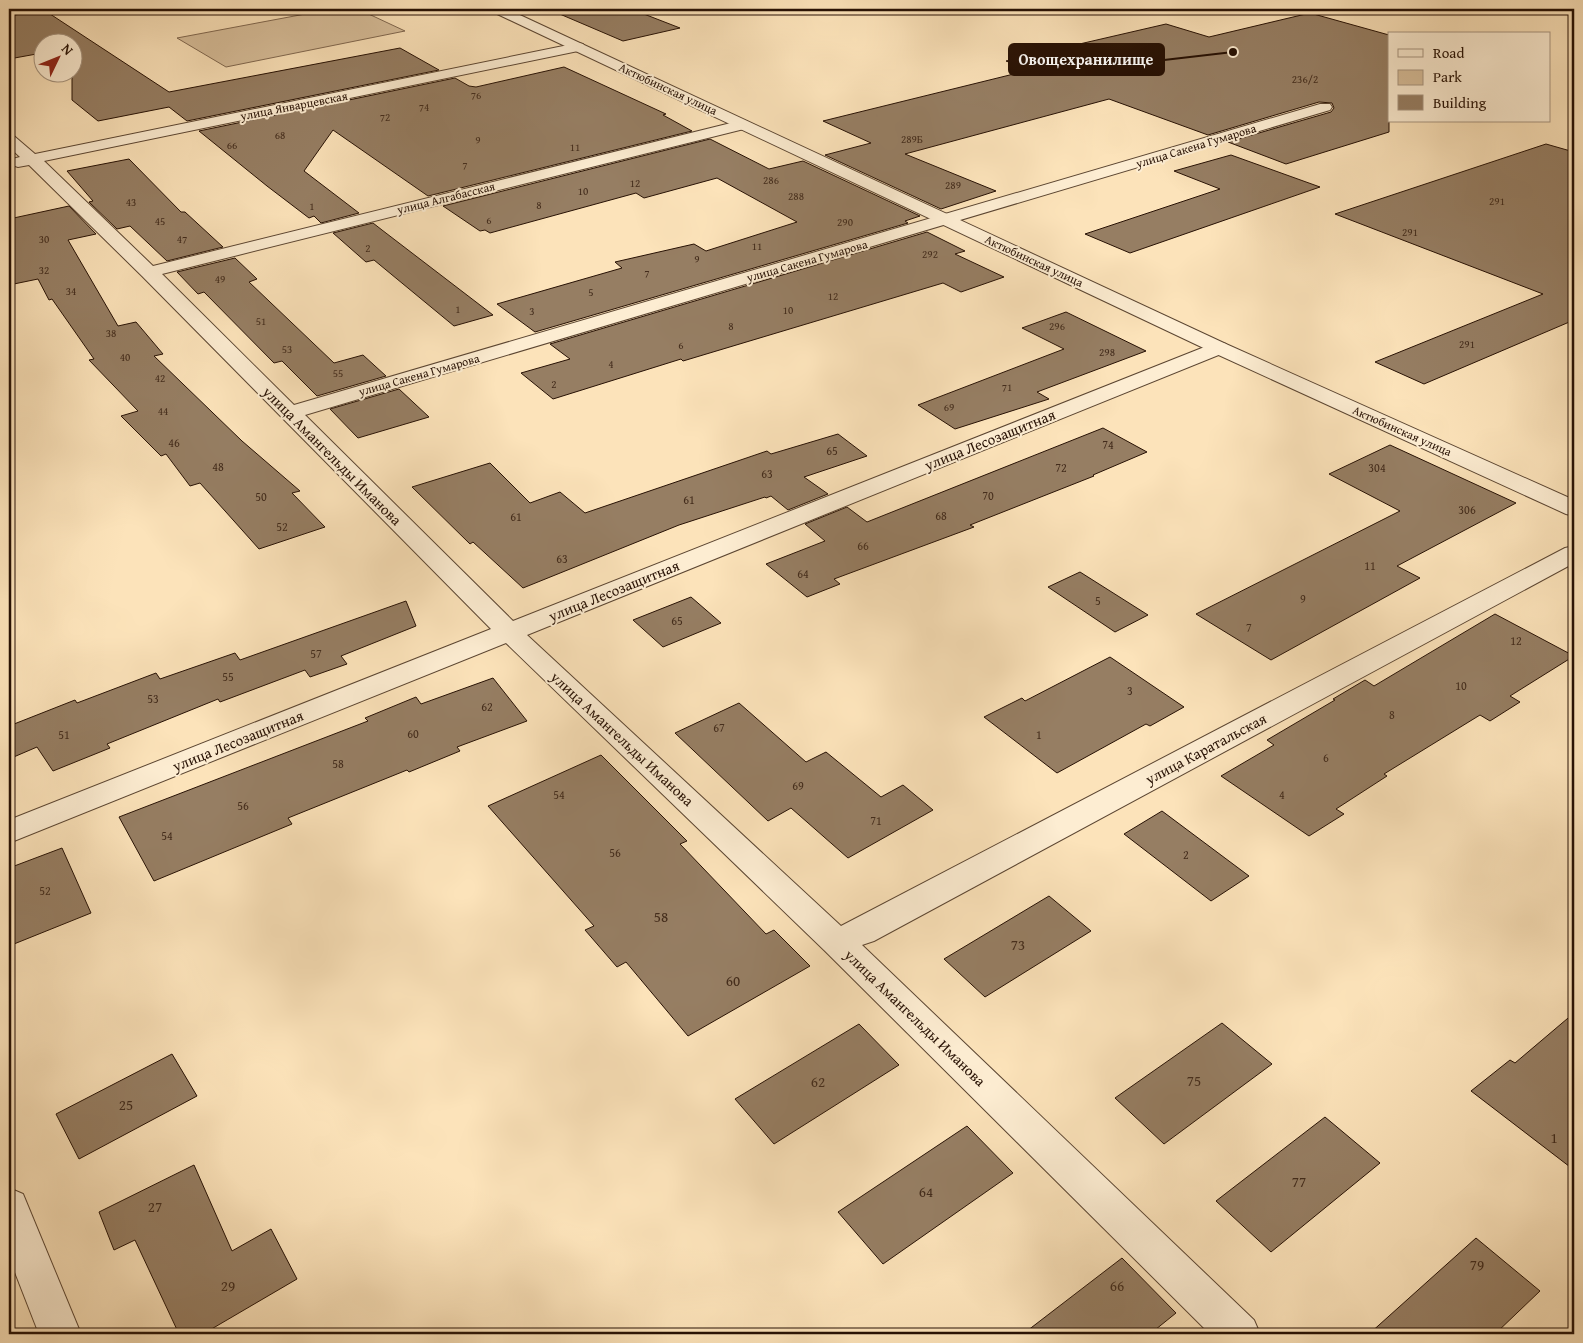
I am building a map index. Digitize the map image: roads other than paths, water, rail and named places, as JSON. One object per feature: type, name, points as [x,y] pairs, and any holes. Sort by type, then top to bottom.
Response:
[{"type":"street","name":"Актюбинская улица","points":[[497,9],[1219,348],[1574,509]]},
{"type":"street","name":"улица Январцевская","points":[[20,162],[578,47]]},
{"type":"street","name":"улица Сакена Гумарова","points":[[289,413],[1325,107]]},
{"type":"street","name":"улица Алгабасская","points":[[149,272],[743,125]]},
{"type":"street","name":"улица Амангельды Иманова","points":[[9,139],[20,162],[149,272],[510,633],[836,941],[1239,1334]]},
{"type":"street","name":"улица Лесозащитная","points":[[9,832],[1219,348]]},
{"type":"street","name":"улица Каратальская","points":[[836,941],[862,932],[1574,553]]},
{"type":"street","points":[[9,1206],[60,1334]]},
{"type":"place","name":"Овощехранилище","points":[[1233,52]]}]
